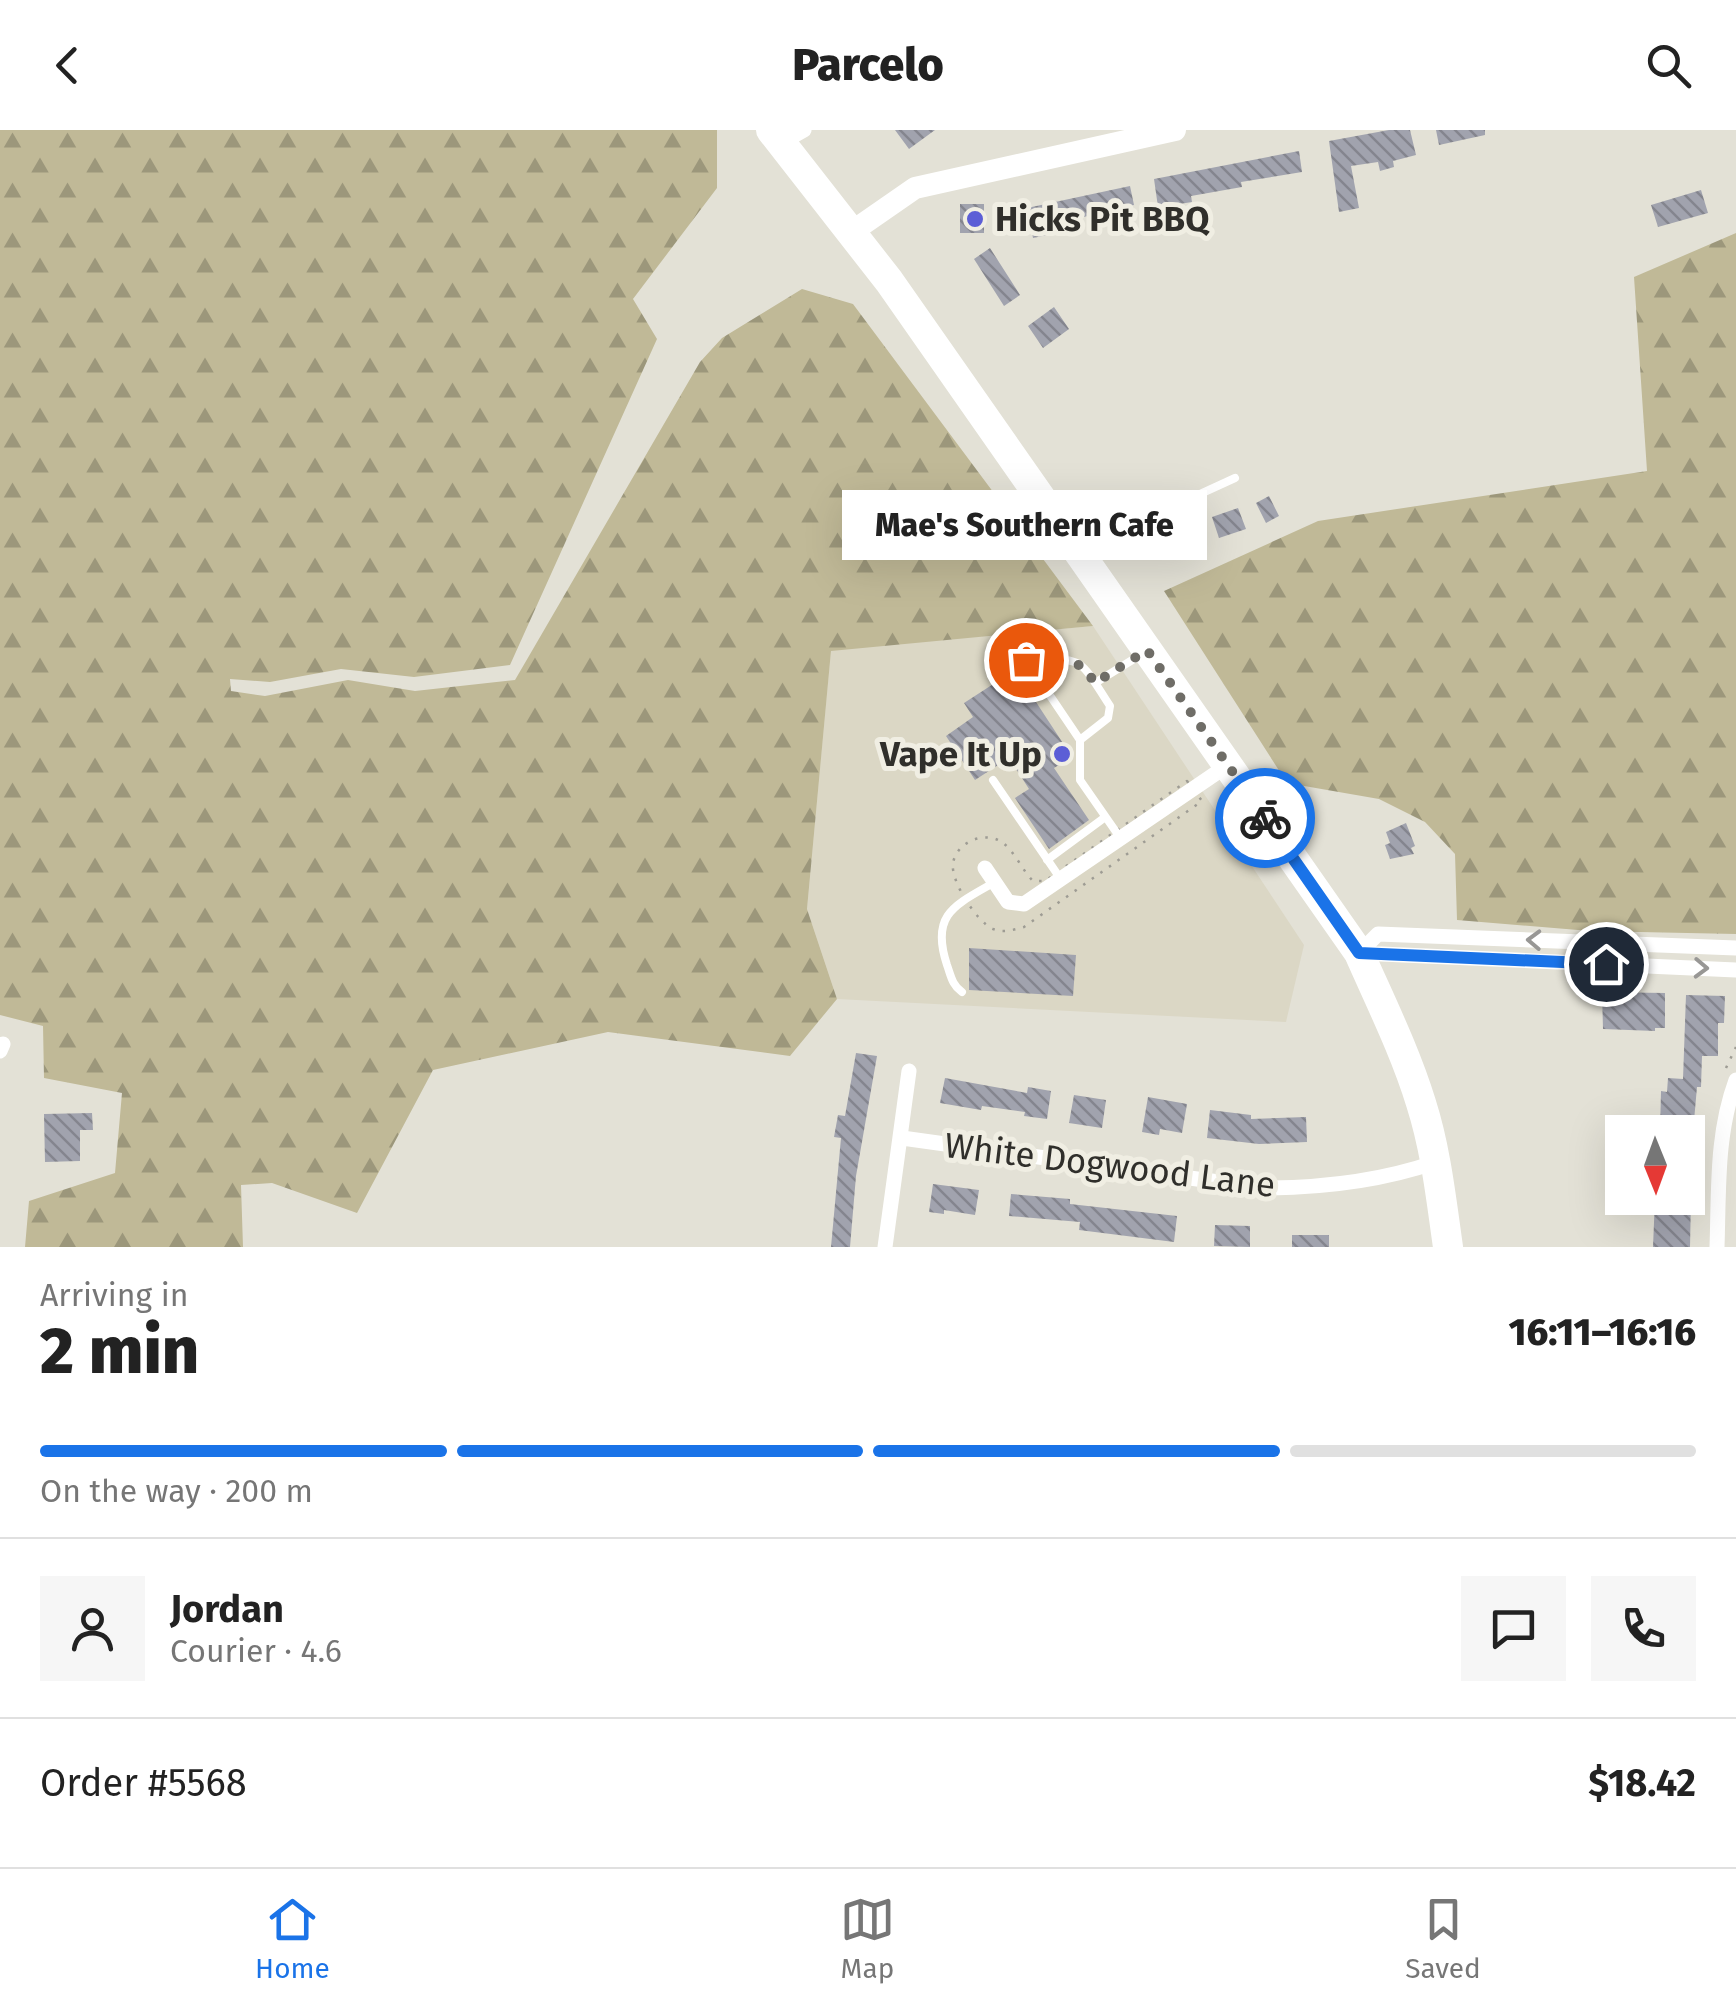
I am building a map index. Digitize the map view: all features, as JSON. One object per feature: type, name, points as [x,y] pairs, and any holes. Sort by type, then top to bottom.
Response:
[{"type":"highway","points":[[785,134],[1359,953],[1403,1050],[1436,1162],[1448,1247]]},
{"type":"street","points":[[853,231],[916,188],[1175,130]]},
{"type":"street","points":[[990,875],[1008,902],[1024,904],[1228,765]]},
{"type":"street","points":[[1359,953],[1378,934],[1736,948]]},
{"type":"street","points":[[1359,953],[1736,970]]},
{"type":"street","points":[[885,1247],[910,1071]]},
{"type":"street","points":[[1717,1247],[1720,1142],[1725,1110],[1736,1080]]},
{"type":"street","name":"White Dogwood Lane","points":[[902,1138],[1262,1188],[1367,1180],[1436,1162]]},
{"type":"lane","points":[[1081,555],[1126,528],[1235,478]]},
{"type":"lane","points":[[1095,683],[1147,650]]},
{"type":"lane","points":[[1080,740],[1108,718],[1110,706],[1095,683],[1082,664],[1068,659],[1026,660],[1080,740],[1080,780],[1122,839]]},
{"type":"lane","points":[[993,780],[1062,881]]},
{"type":"lane","points":[[1047,860],[1104,818]]},
{"type":"lane","points":[[962,992],[954,986],[940,943],[943,922],[952,907],[990,875]]},
{"type":"shaded area","points":[[1093,626],[1304,945],[1286,1022],[837,999],[807,909],[831,650]]},
{"type":"green space","points":[[0,130],[717,130],[717,188],[633,299],[657,339],[510,665],[414,677],[341,669],[270,682],[230,679],[231,691],[265,696],[348,680],[415,691],[515,680],[700,362],[722,338],[802,289],[853,304],[1093,626],[831,651],[807,909],[837,999],[790,1056],[608,1032],[433,1070],[357,1213],[272,1183],[241,1185],[243,1247],[25,1247],[29,1201],[115,1173],[122,1093],[44,1078],[43,1026],[0,1015]]},
{"type":"green space","points":[[1736,233],[1736,934],[1590,931],[1457,920],[1455,854],[1425,822],[1379,799],[1287,783],[1164,591],[1318,521],[1647,471],[1634,277]]},
{"type":"building","points":[[895,130],[935,130],[909,149]]},
{"type":"building","points":[[1410,130],[1416,155],[1393,161],[1394,167],[1380,171],[1378,162],[1351,166],[1359,208],[1339,212],[1329,141]]},
{"type":"building","points":[[1436,130],[1485,130],[1485,135],[1439,145]]},
{"type":"building","points":[[1299,151],[1302,172],[1241,182],[1242,187],[1191,196],[1192,202],[1173,205],[1174,212],[1159,214],[1154,179]]},
{"type":"building","points":[[1130,186],[1134,205],[1050,225],[1052,234],[1033,238],[1027,208]]},
{"type":"building","points":[[1701,190],[1708,213],[1658,227],[1651,205]]},
{"type":"building","points":[[960,204],[984,204],[984,233],[960,233]]},
{"type":"building","points":[[990,248],[1020,295],[1004,306],[974,259]]},
{"type":"building","points":[[1054,307],[1069,329],[1043,348],[1028,326]]},
{"type":"building","points":[[1269,496],[1279,516],[1266,523],[1256,503]]},
{"type":"building","points":[[1238,508],[1246,529],[1219,538],[1212,517]]},
{"type":"building","points":[[1015,670],[1072,757],[1054,768],[1089,820],[1049,849],[1015,798],[1029,789],[1009,758],[975,780],[946,736],[973,717],[964,703]]},
{"type":"building","points":[[1406,823],[1414,854],[1390,859],[1386,832]]},
{"type":"building","points":[[969,948],[1076,955],[1073,996],[969,990]]},
{"type":"building","points":[[1602,992],[1665,993],[1665,1028],[1603,1029]]},
{"type":"building","points":[[1686,995],[1725,996],[1724,1023],[1718,1023],[1718,1056],[1702,1056],[1695,1115],[1660,1115],[1661,1091],[1667,1092],[1668,1078],[1683,1079]]},
{"type":"building","points":[[856,1053],[877,1056],[856,1176],[850,1247],[831,1247],[841,1138],[834,1137],[838,1115],[845,1116]]},
{"type":"building","points":[[945,1078],[1027,1093],[1028,1087],[1051,1091],[1047,1119],[1024,1116],[1025,1112],[940,1103]]},
{"type":"building","points":[[1074,1095],[1106,1100],[1102,1128],[1069,1123]]},
{"type":"building","points":[[1148,1097],[1187,1104],[1182,1133],[1160,1129],[1159,1135],[1142,1132]]},
{"type":"building","points":[[1210,1110],[1251,1115],[1251,1119],[1306,1117],[1307,1142],[1259,1144],[1207,1138]]},
{"type":"building","points":[[92,1113],[93,1130],[80,1130],[80,1161],[45,1162],[44,1114]]},
{"type":"building","points":[[933,1184],[979,1190],[975,1215],[929,1212]]},
{"type":"building","points":[[1011,1194],[1177,1216],[1174,1242],[1079,1230],[1080,1222],[1009,1216]]},
{"type":"building","points":[[1654,1215],[1691,1215],[1690,1247],[1653,1247]]},
{"type":"building","points":[[1215,1225],[1250,1226],[1250,1247],[1214,1246]]},
{"type":"building","points":[[1292,1235],[1329,1235],[1329,1247],[1292,1247]]},
{"type":"way so far","points":[[1026,660],[1068,659],[1082,664],[1095,683],[1147,650],[1265,818]]},
{"type":"place","name":"Hicks Pit BBQ","points":[[975,219]]},
{"type":"place","name":"Mae's Southern Cafe","points":[[1026,660]]},
{"type":"place","name":"Vape It Up","points":[[1062,754]]},
{"type":"route","points":[[1265,818],[1359,953],[1606,964]]}]
